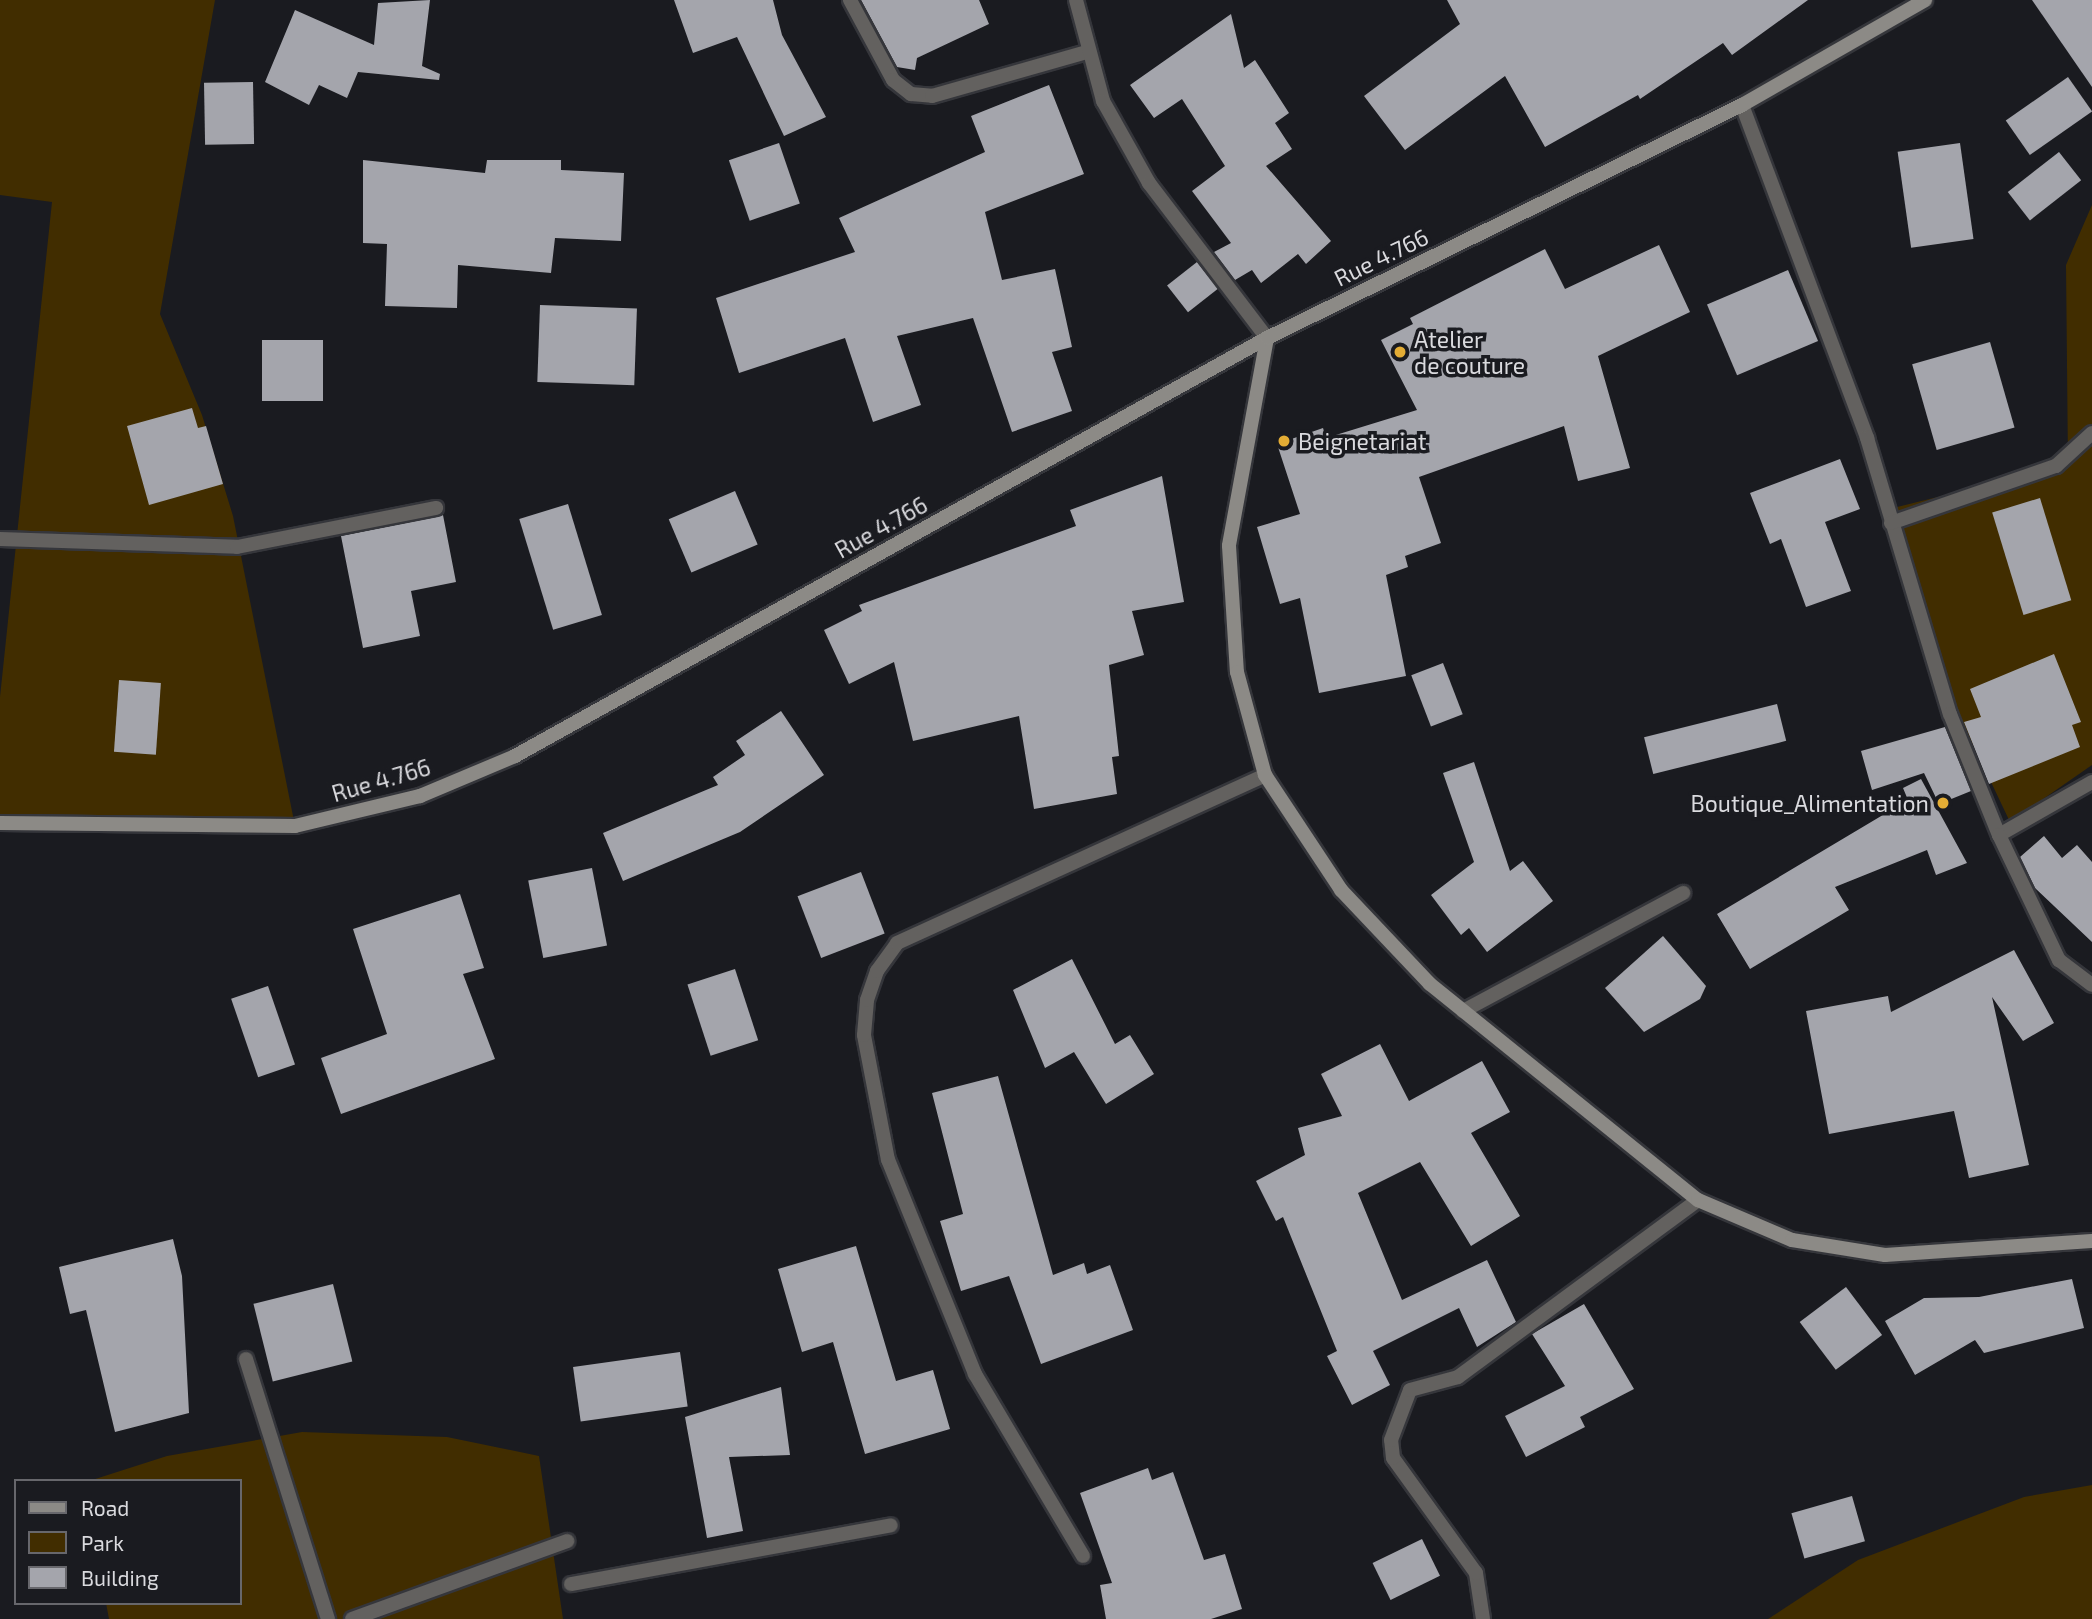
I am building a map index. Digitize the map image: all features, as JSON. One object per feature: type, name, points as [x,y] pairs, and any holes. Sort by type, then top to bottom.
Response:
[{"type":"street","points":[[850,0],[893,80],[911,94],[932,96],[1086,52]]},
{"type":"street","points":[[1076,0],[1086,52],[1103,101],[1149,183],[1267,338],[1229,546],[1237,672],[1265,775],[1341,890],[1463,1011],[1698,1200],[1792,1240],[1885,1255],[2092,1241]]},
{"type":"street","name":"Rue 4.766","points":[[0,823],[295,826],[420,796],[515,756],[1267,338],[1742,105],[1925,0]]},
{"type":"street","points":[[1742,105],[1838,356],[1950,714],[1999,835],[2060,960],[2092,985]]},
{"type":"street","points":[[1891,523],[2056,466],[2092,433]]},
{"type":"street","points":[[0,539],[237,547],[436,508]]},
{"type":"street","points":[[1083,1556],[975,1374],[888,1160],[864,1035],[867,1000],[877,971],[897,943],[1265,775]]},
{"type":"street","points":[[1999,835],[2092,782]]},
{"type":"street","points":[[1463,1011],[1683,893]]},
{"type":"street","points":[[1483,1619],[1476,1573],[1393,1458],[1391,1440],[1410,1390],[1458,1377],[1698,1200]]},
{"type":"street","points":[[246,1359],[328,1619]]},
{"type":"street","points":[[571,1584],[891,1525]]},
{"type":"street","points":[[352,1619],[567,1541]]},
{"type":"green space","points":[[0,0],[215,0],[160,314],[202,415],[233,516],[295,826],[0,823],[0,697],[52,202],[0,195]]},
{"type":"green space","points":[[2092,205],[2092,765],[2010,822],[1943,681],[1889,509],[2068,465],[2066,265]]},
{"type":"green space","points":[[302,1432],[447,1437],[539,1456],[563,1619],[109,1619],[106,1605],[242,1605],[242,1479],[95,1479],[167,1456]]},
{"type":"green space","points":[[2092,1485],[2092,1619],[1768,1619],[1858,1560],[2024,1497]]},
{"type":"building","points":[[430,0],[422,66],[440,74],[439,80],[358,72],[347,98],[319,85],[309,105],[265,82],[295,10],[374,45],[378,3]]},
{"type":"building","points":[[674,0],[773,0],[782,35],[826,117],[784,136],[737,37],[693,53]]},
{"type":"building","points":[[861,0],[979,0],[989,24],[917,58],[915,70],[897,67]]},
{"type":"building","points":[[1447,0],[1808,0],[1732,55],[1723,43],[1640,99],[1638,95],[1545,147],[1505,76],[1405,150],[1364,96],[1460,24]]},
{"type":"building","points":[[2032,0],[2092,0],[2092,87]]},
{"type":"building","points":[[1231,14],[1244,68],[1255,60],[1289,113],[1275,123],[1292,149],[1266,166],[1331,241],[1306,264],[1298,254],[1261,283],[1252,270],[1235,280],[1214,252],[1231,243],[1192,191],[1225,166],[1182,99],[1154,118],[1130,85]]},
{"type":"building","points":[[2068,77],[2092,111],[2030,155],[2006,121]]},
{"type":"building","points":[[253,82],[254,144],[205,145],[204,83]]},
{"type":"building","points":[[1049,85],[1084,174],[985,212],[1002,280],[1055,269],[1072,347],[1052,352],[1072,411],[1012,432],[973,318],[897,336],[921,405],[873,422],[845,338],[739,373],[716,298],[855,252],[839,218],[985,152],[971,116]]},
{"type":"building","points":[[779,143],[800,204],[750,221],[729,160]]},
{"type":"building","points":[[1960,143],[1973,239],[1911,248],[1898,152]]},
{"type":"building","points":[[2059,152],[2081,180],[2030,220],[2008,192]]},
{"type":"building","points":[[363,160],[485,173],[487,160],[561,160],[561,170],[624,173],[621,241],[555,238],[551,273],[458,265],[457,308],[385,306],[387,244],[363,243]]},
{"type":"building","points":[[1659,245],[1690,312],[1598,356],[1630,468],[1578,481],[1564,426],[1419,477],[1441,543],[1405,556],[1408,567],[1386,575],[1406,676],[1319,693],[1300,598],[1280,604],[1257,527],[1300,514],[1277,444],[1323,428],[1326,438],[1417,410],[1381,340],[1413,324],[1410,318],[1545,249],[1565,289]]},
{"type":"building","points":[[1197,262],[1218,289],[1188,312],[1167,285]]},
{"type":"building","points":[[1788,270],[1818,341],[1737,375],[1707,304]]},
{"type":"building","points":[[540,305],[637,308],[634,385],[537,382]]},
{"type":"building","points":[[262,340],[323,340],[323,401],[262,401]]},
{"type":"building","points":[[1990,342],[2015,428],[1937,450],[1912,364]]},
{"type":"building","points":[[192,408],[198,428],[206,426],[223,484],[149,505],[127,426]]},
{"type":"building","points":[[1840,459],[1860,509],[1825,522],[1851,591],[1806,607],[1781,539],[1770,544],[1750,493]]},
{"type":"building","points":[[1162,476],[1184,602],[1132,611],[1144,655],[1109,665],[1119,756],[1112,757],[1117,794],[1034,809],[1019,716],[913,741],[894,662],[849,684],[824,630],[862,611],[859,605],[1076,526],[1070,510]]},
{"type":"building","points":[[735,491],[758,544],[691,573],[669,519]]},
{"type":"building","points":[[2040,498],[2071,600],[2023,615],[1992,513]]},
{"type":"building","points":[[568,504],[602,615],[553,630],[519,519]]},
{"type":"building","points":[[443,515],[456,582],[411,591],[420,636],[363,648],[341,536]]},
{"type":"building","points":[[2054,654],[2081,722],[2072,725],[2080,747],[1989,784],[1964,722],[1981,717],[1970,689]]},
{"type":"building","points":[[1443,663],[1463,714],[1431,727],[1411,675]]},
{"type":"building","points":[[119,680],[161,683],[156,755],[114,752]]},
{"type":"building","points":[[1777,704],[1786,741],[1653,774],[1644,737]]},
{"type":"building","points":[[781,711],[824,775],[740,832],[623,881],[603,833],[718,785],[713,777],[745,755],[736,741]]},
{"type":"building","points":[[1945,727],[1971,791],[1939,804],[1924,773],[1872,790],[1861,751]]},
{"type":"building","points":[[1474,762],[1510,871],[1523,861],[1553,901],[1487,952],[1469,928],[1461,935],[1431,895],[1474,862],[1443,773]]},
{"type":"building","points":[[1921,779],[1967,863],[1936,875],[1927,850],[1835,887],[1849,910],[1750,969],[1717,914],[1908,800],[1903,788]]},
{"type":"building","points":[[2044,836],[2062,858],[2077,845],[2092,862],[2092,942],[2035,888],[2020,857]]},
{"type":"building","points":[[592,868],[607,946],[543,958],[528,880]]},
{"type":"building","points":[[861,872],[885,934],[821,958],[798,896]]},
{"type":"building","points":[[460,894],[484,968],[463,974],[495,1059],[341,1114],[321,1058],[387,1034],[353,929]]},
{"type":"building","points":[[1663,936],[1706,986],[1700,999],[1644,1032],[1605,988]]},
{"type":"building","points":[[2014,950],[2054,1023],[2023,1041],[1992,997],[2029,1165],[1969,1178],[1954,1111],[1829,1134],[1806,1011],[1888,996],[1891,1012]]},
{"type":"building","points":[[1072,959],[1115,1044],[1130,1035],[1154,1074],[1106,1104],[1074,1052],[1045,1068],[1013,990]]},
{"type":"building","points":[[735,969],[758,1040],[711,1056],[687,984]]},
{"type":"building","points":[[268,986],[295,1064],[258,1077],[231,999]]},
{"type":"building","points":[[1380,1044],[1409,1101],[1482,1061],[1510,1112],[1471,1133],[1520,1216],[1471,1246],[1420,1162],[1358,1193],[1402,1300],[1487,1260],[1516,1322],[1477,1347],[1459,1308],[1373,1351],[1390,1385],[1352,1405],[1327,1356],[1337,1351],[1283,1217],[1276,1221],[1256,1181],[1305,1155],[1298,1128],[1342,1116],[1321,1074]]},
{"type":"building","points":[[998,1076],[1053,1275],[1084,1263],[1087,1274],[1110,1265],[1133,1330],[1041,1364],[1009,1276],[961,1291],[940,1221],[963,1214],[932,1093]]},
{"type":"building","points":[[173,1239],[182,1276],[189,1413],[115,1432],[86,1310],[70,1314],[59,1267]]},
{"type":"building","points":[[856,1246],[896,1381],[933,1370],[950,1429],[865,1454],[833,1342],[802,1352],[778,1269]]},
{"type":"building","points":[[2072,1279],[2084,1328],[1984,1353],[1975,1340],[1915,1375],[1885,1321],[1924,1298],[1979,1297]]},
{"type":"building","points":[[333,1284],[352,1362],[273,1381],[253,1304]]},
{"type":"building","points":[[1846,1287],[1882,1335],[1836,1370],[1800,1322]]},
{"type":"building","points":[[1584,1304],[1634,1389],[1580,1417],[1585,1427],[1526,1457],[1505,1416],[1565,1386],[1532,1334]]},
{"type":"building","points":[[680,1352],[688,1406],[581,1421],[573,1367]]},
{"type":"building","points":[[781,1387],[790,1455],[729,1457],[743,1531],[707,1538],[685,1417]]},
{"type":"building","points":[[1148,1468],[1152,1480],[1173,1472],[1204,1560],[1225,1554],[1242,1609],[1211,1619],[1106,1619],[1100,1585],[1112,1583],[1080,1493]]},
{"type":"building","points":[[1852,1496],[1865,1541],[1804,1559],[1791,1513]]},
{"type":"building","points":[[1422,1539],[1440,1576],[1391,1600],[1373,1563]]},
{"type":"place","name":"Atelier de couture","points":[[1400,352]]},
{"type":"place","name":"Beignetariat","points":[[1284,441]]},
{"type":"place","name":"Boutique_Alimentation","points":[[1943,803]]}]
